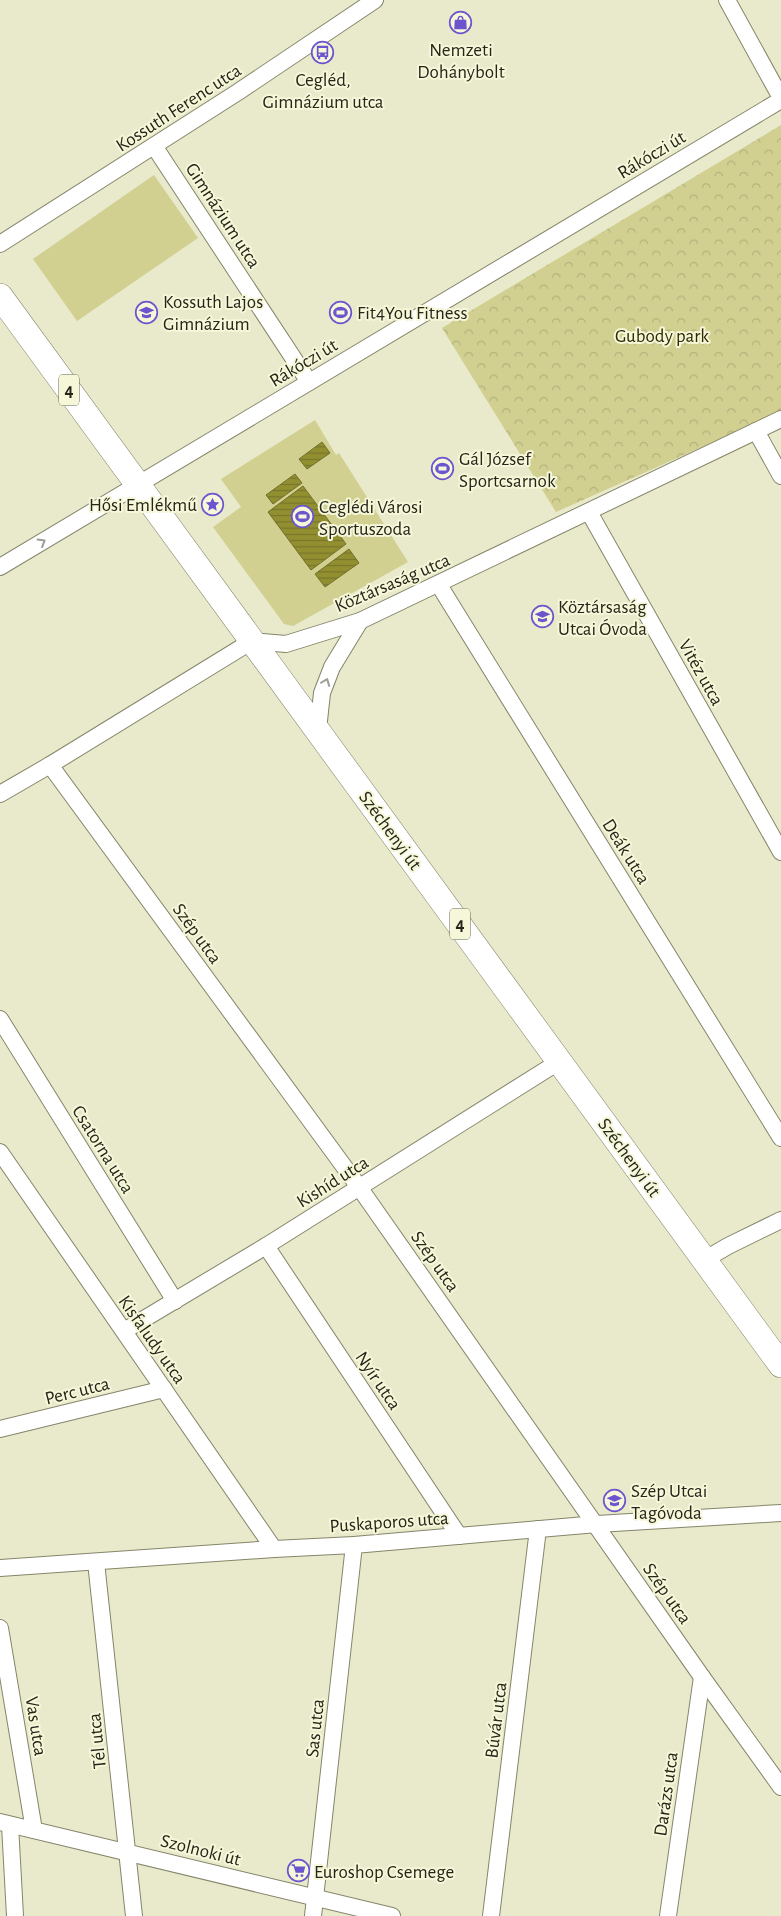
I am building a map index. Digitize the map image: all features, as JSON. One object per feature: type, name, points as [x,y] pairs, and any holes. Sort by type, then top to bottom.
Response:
[{"type":"main road","name":"Széchenyi út","points":[[0,296],[781,1365]]},
{"type":"street","name":"Kossuth Ferenc utca","points":[[0,244],[238,92],[375,0]]},
{"type":"street","points":[[727,0],[781,99]]},
{"type":"street","name":"Rákóczi út","points":[[0,566],[781,99]]},
{"type":"street","name":"Gimnázium utca","points":[[154,146],[309,382]]},
{"type":"street","name":"Köztársaság utca","points":[[252,641],[286,644],[360,621],[781,419]]},
{"type":"street","points":[[756,431],[781,476]]},
{"type":"street","name":"Vitéz utca","points":[[589,512],[781,852]]},
{"type":"street","name":"Deák utca","points":[[439,584],[781,1138]]},
{"type":"street","points":[[318,730],[322,692],[332,667],[360,621]]},
{"type":"street","points":[[0,794],[252,641]]},
{"type":"street","name":"Szép utca","points":[[50,765],[359,1187],[702,1677],[781,1786]]},
{"type":"street","name":"Csatorna utca","points":[[0,1020],[175,1301]]},
{"type":"street","name":"Kishíd utca","points":[[124,1332],[266,1246],[560,1061]]},
{"type":"street","name":"Kisfaludy utca","points":[[0,1152],[274,1548]]},
{"type":"street","points":[[704,1260],[781,1220]]},
{"type":"street","name":"Nyír utca","points":[[266,1246],[460,1536]]},
{"type":"street","name":"Perc utca","points":[[0,1430],[164,1389]]},
{"type":"street","name":"Puskaporos utca","points":[[0,1568],[274,1548],[354,1545],[596,1524],[781,1513]]},
{"type":"street","name":"Búvár utca","points":[[491,1916],[538,1529]]},
{"type":"street","name":"Sas utca","points":[[313,1916],[354,1545]]},
{"type":"street","name":"Tél utca","points":[[96,1562],[134,1916]]},
{"type":"street","name":"Vas utca","points":[[0,1628],[34,1830]]},
{"type":"street","name":"Darázs utca","points":[[668,1916],[702,1677]]},
{"type":"street","points":[[5,1824],[15,1916]]},
{"type":"street","name":"Szolnoki út","points":[[5,1824],[128,1851],[392,1916]]},
{"type":"green space","name":"Gubody park","points":[[781,125],[781,412],[556,512],[442,328]]},
{"type":"green space","points":[[154,175],[198,238],[77,321],[33,259]]},
{"type":"green space","name":"Ceglédi Városi Sportuszoda","points":[[315,420],[336,455],[339,453],[408,562],[293,626],[284,624],[213,527],[241,507],[221,479]]},
{"type":"shaded area","points":[[322,442],[330,453],[307,469],[299,459]]},
{"type":"shaded area","points":[[295,474],[302,483],[273,504],[266,495]]},
{"type":"shaded area","points":[[303,486],[346,544],[311,570],[268,512]]},
{"type":"shaded area","points":[[349,549],[359,563],[325,587],[315,574]]},
{"type":"place","name":"Nemzeti Dohánybolt","points":[[461,23]]},
{"type":"place","name":"Cegléd, Gimnázium utca","points":[[323,53]]},
{"type":"place","name":"Kossuth Lajos Gimnázium","points":[[147,312]]},
{"type":"place","name":"Fit4You Fitness","points":[[341,312]]},
{"type":"place","name":"Gál József Sportcsarnok","points":[[443,469]]},
{"type":"place","name":"Hősi Emlékmű","points":[[213,504]]},
{"type":"place","name":"Ceglédi Városi Sportuszoda","points":[[303,517]]},
{"type":"place","name":"Köztársaság Utcai Óvoda","points":[[542,617]]},
{"type":"place","name":"Szép Utcai Tagóvoda","points":[[615,1501]]},
{"type":"place","name":"Euroshop Csemege","points":[[298,1871]]}]
